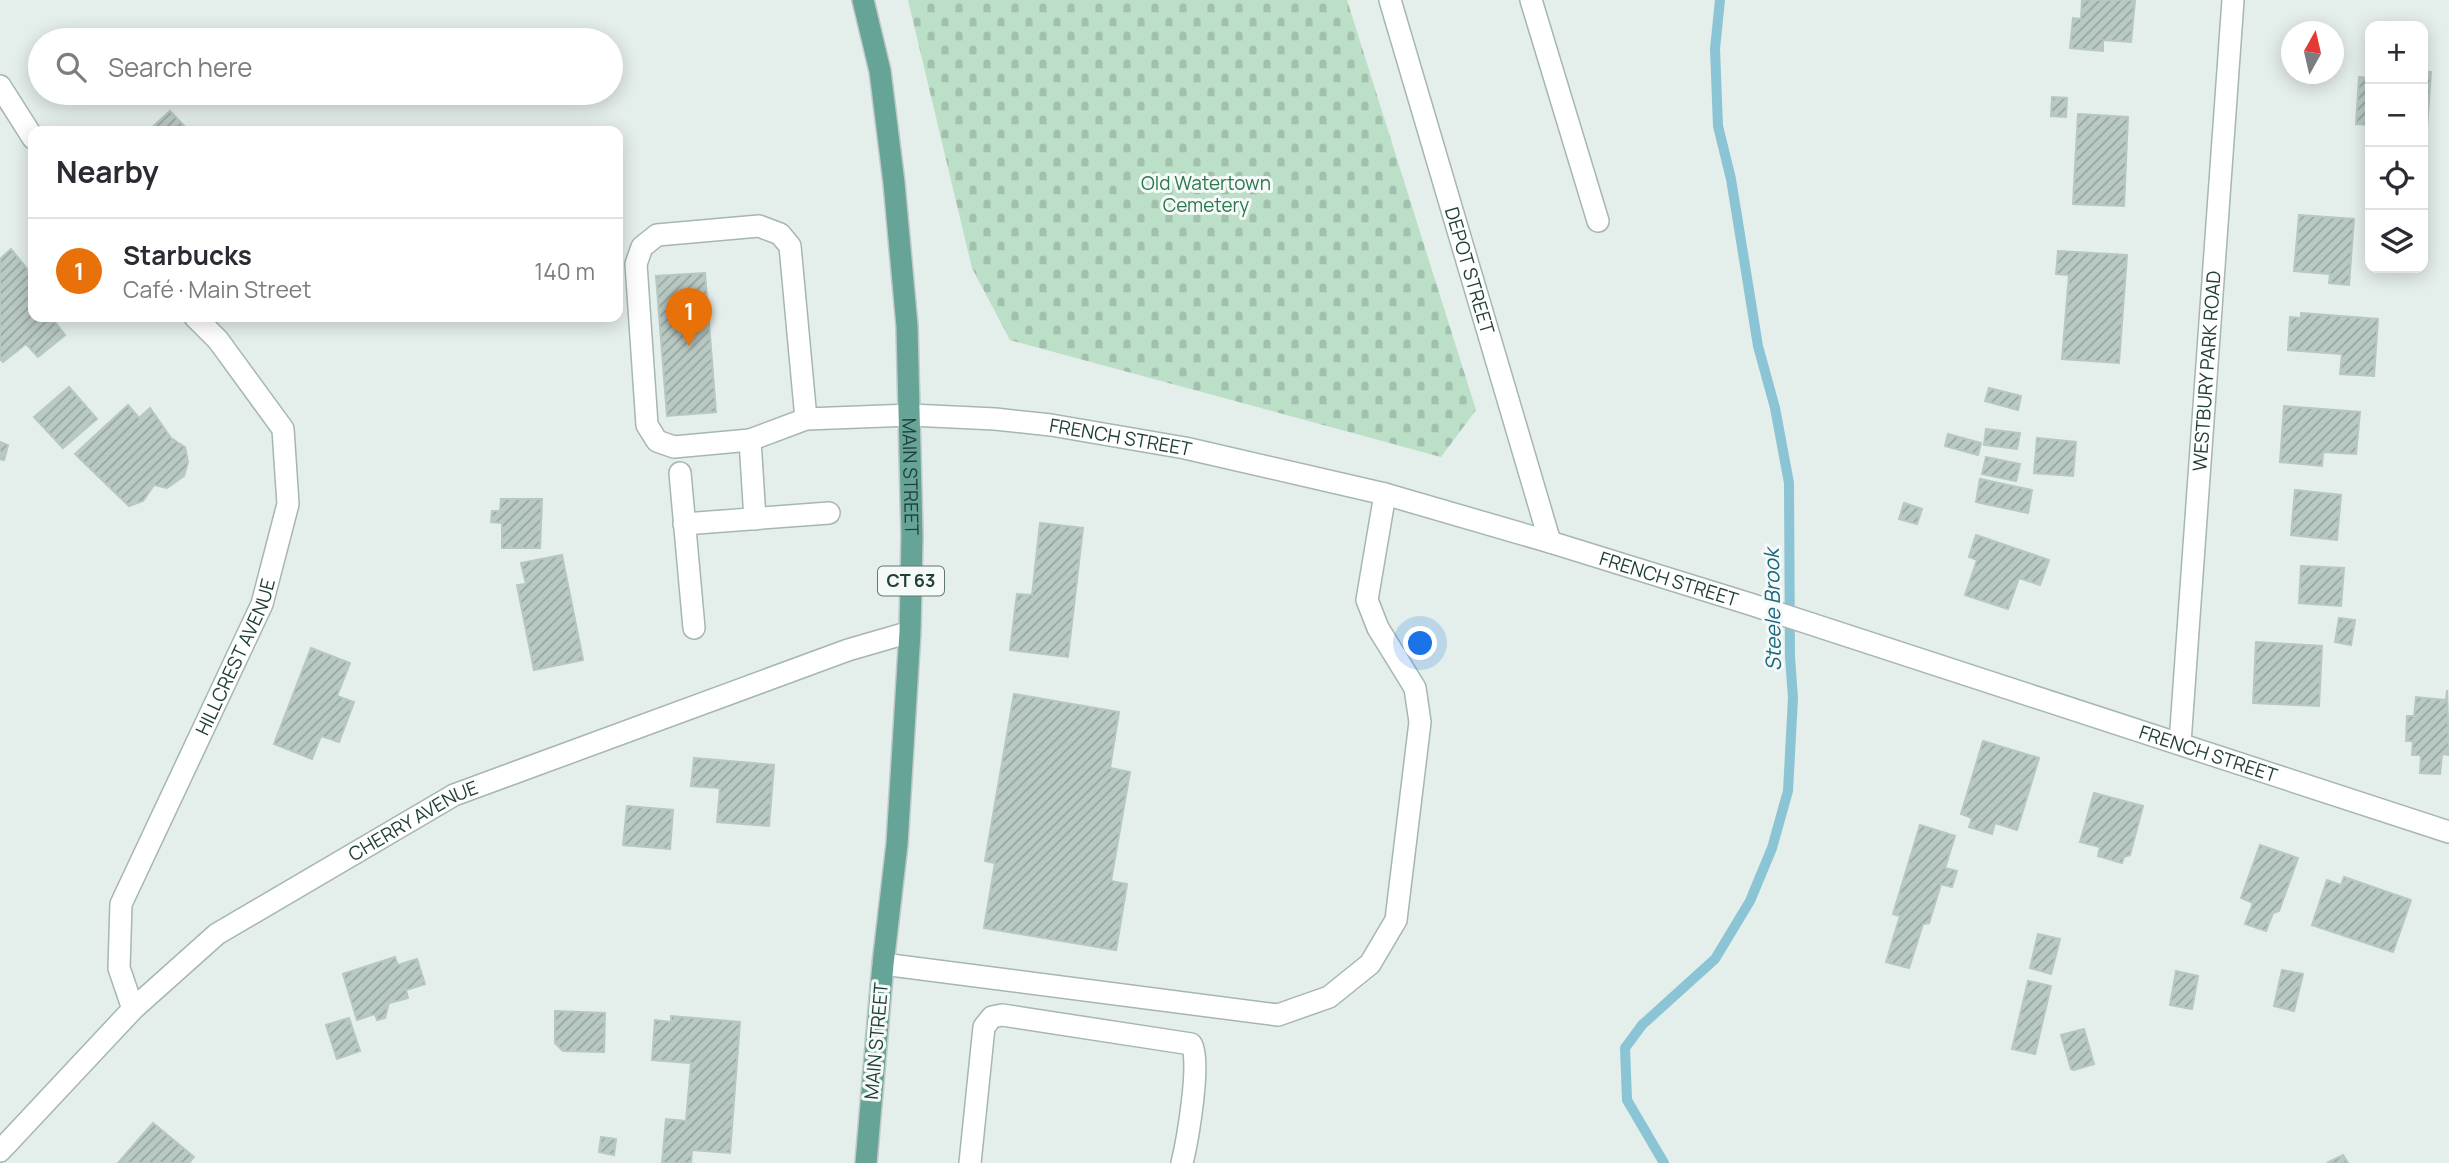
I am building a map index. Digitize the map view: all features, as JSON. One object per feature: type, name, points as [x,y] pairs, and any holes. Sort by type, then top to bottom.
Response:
[{"type":"main road","name":"MAIN STREET","points":[[863,0],[880,71],[894,183],[907,326],[912,536],[910,632],[897,844],[883,964],[866,1163]]},
{"type":"street","name":"DEPOT STREET","points":[[1390,0],[1550,542]]},
{"type":"street","points":[[1531,0],[1598,221]]},
{"type":"street","name":"WESTBURY PARK ROAD","points":[[2180,743],[2233,0]]},
{"type":"street","points":[[0,86],[28,130]]},
{"type":"street","points":[[760,226],[780,234],[790,246],[806,419],[750,440],[674,447],[657,441],[647,425],[636,264],[642,247],[657,235],[760,226]]},
{"type":"street","name":"HILLCREST AVENUE","points":[[134,1009],[119,968],[121,904],[262,604],[288,504],[283,429],[218,340],[200,322]]},
{"type":"street","name":"FRENCH STREET","points":[[806,419],[911,415],[1017,421],[1111,434],[1385,494],[1750,604],[2449,832]]},
{"type":"street","points":[[750,440],[755,519]]},
{"type":"street","points":[[680,473],[694,628]]},
{"type":"street","points":[[883,964],[1278,1015],[1329,997],[1370,964],[1396,919],[1420,722],[1415,688],[1378,628],[1367,600],[1385,494]]},
{"type":"street","points":[[684,524],[829,513]]},
{"type":"street","name":"CHERRY AVENUE","points":[[0,1151],[134,1009],[217,934],[454,795],[848,650],[910,632]]},
{"type":"street","points":[[970,1163],[984,1027],[992,1017],[1002,1015],[1191,1044],[1196,1054],[1196,1074],[1182,1163]]},
{"type":"street","points":[[0,1151],[14,1163]]},
{"type":"green space","name":"Old Watertown Cemetery","points":[[908,0],[1347,0],[1476,410],[1441,457],[1010,340],[972,268]]},
{"type":"building","points":[[2082,0],[2135,0],[2131,42],[2103,40],[2103,51],[2070,48],[2073,18],[2081,19]]},
{"type":"building","points":[[2428,72],[2431,72],[2428,114]]},
{"type":"building","points":[[2359,77],[2365,78],[2365,125],[2356,124]]},
{"type":"building","points":[[2052,97],[2067,98],[2066,117],[2051,116]]},
{"type":"building","points":[[170,111],[184,126],[154,126]]},
{"type":"building","points":[[2078,114],[2128,117],[2124,206],[2073,204]]},
{"type":"building","points":[[2299,215],[2354,219],[2349,285],[2329,283],[2330,274],[2294,271]]},
{"type":"building","points":[[11,249],[28,270],[28,322],[55,322],[65,335],[38,357],[26,344],[3,362],[0,359],[0,259]]},
{"type":"building","points":[[2058,251],[2127,255],[2119,363],[2062,359],[2069,275],[2056,274]]},
{"type":"building","points":[[705,273],[716,412],[667,416],[656,276]]},
{"type":"building","points":[[2301,313],[2378,319],[2374,376],[2340,374],[2342,354],[2288,350],[2290,317],[2301,318]]},
{"type":"building","points":[[69,387],[97,419],[63,448],[34,417]]},
{"type":"building","points":[[1989,388],[2021,396],[2018,410],[1985,401]]},
{"type":"building","points":[[128,405],[139,418],[150,408],[171,438],[185,447],[188,462],[184,476],[167,488],[154,485],[143,501],[129,506],[75,454]]},
{"type":"building","points":[[2284,406],[2360,412],[2356,454],[2323,452],[2322,466],[2280,462]]},
{"type":"building","points":[[1986,429],[2020,433],[2017,449],[1984,445]]},
{"type":"building","points":[[1948,434],[1981,443],[1978,455],[1945,446]]},
{"type":"building","points":[[2037,438],[2076,442],[2073,476],[2034,473]]},
{"type":"building","points":[[0,442],[8,445],[4,460],[0,459]]},
{"type":"building","points":[[1986,457],[2020,464],[2016,481],[1982,474]]},
{"type":"building","points":[[1980,479],[2032,490],[2028,513],[1976,502]]},
{"type":"building","points":[[2295,490],[2341,495],[2337,540],[2291,535]]},
{"type":"building","points":[[501,499],[542,499],[540,548],[502,548],[502,523],[491,522],[492,511],[500,511]]},
{"type":"building","points":[[1904,503],[1922,509],[1917,524],[1899,519]]},
{"type":"building","points":[[1040,523],[1083,528],[1068,657],[1010,650],[1017,594],[1032,595]]},
{"type":"building","points":[[1976,535],[2049,560],[2040,585],[2019,578],[2008,609],[1965,595],[1977,560],[1969,557]]},
{"type":"building","points":[[562,555],[583,660],[534,670],[517,585],[526,584],[521,563]]},
{"type":"building","points":[[2301,566],[2344,568],[2341,606],[2299,603]]},
{"type":"building","points":[[2339,618],[2355,620],[2351,645],[2335,642]]},
{"type":"building","points":[[2256,642],[2322,646],[2319,706],[2253,703]]},
{"type":"building","points":[[311,648],[350,663],[337,696],[354,702],[339,742],[321,736],[312,759],[274,744]]},
{"type":"building","points":[[2447,690],[2449,755],[2442,754],[2440,774],[2420,773],[2421,755],[2412,755],[2413,741],[2406,741],[2407,716],[2414,716],[2416,697],[2446,700]]},
{"type":"building","points":[[1014,694],[1119,712],[1110,768],[1130,772],[1111,881],[1127,884],[1116,950],[984,928],[995,863],[985,861]]},
{"type":"building","points":[[1983,741],[2039,758],[2017,830],[1995,823],[1992,834],[1969,827],[1972,818],[1961,814]]},
{"type":"building","points":[[694,758],[774,765],[769,826],[717,822],[720,788],[691,786]]},
{"type":"building","points":[[2094,793],[2143,806],[2130,855],[2124,857],[2122,863],[2098,856],[2100,847],[2080,842]]},
{"type":"building","points":[[627,806],[673,810],[670,849],[623,845]]},
{"type":"building","points":[[1920,825],[1955,836],[1945,868],[1957,871],[1952,887],[1941,884],[1929,923],[1923,924],[1909,968],[1886,962],[1900,916],[1893,914]]},
{"type":"building","points":[[2260,845],[2298,858],[2279,911],[2273,913],[2266,931],[2245,924],[2253,903],[2241,898]]},
{"type":"building","points":[[2344,877],[2411,900],[2393,952],[2312,925],[2327,880],[2341,885]]},
{"type":"building","points":[[2038,934],[2060,939],[2051,974],[2030,968]]},
{"type":"building","points":[[395,957],[398,965],[417,959],[425,984],[406,990],[408,998],[389,1003],[385,1018],[377,1020],[375,1014],[357,1020],[343,974]]},
{"type":"building","points":[[2282,970],[2303,974],[2294,1011],[2274,1006]]},
{"type":"building","points":[[2176,971],[2198,976],[2192,1009],[2170,1005]]},
{"type":"building","points":[[2028,981],[2051,986],[2035,1054],[2012,1049]]},
{"type":"building","points":[[555,1011],[605,1013],[604,1052],[563,1051],[555,1043]]},
{"type":"building","points":[[671,1016],[740,1022],[730,1153],[692,1150],[691,1163],[662,1163],[666,1119],[686,1121],[691,1063],[652,1060],[655,1020],[671,1022]]},
{"type":"building","points":[[349,1018],[360,1051],[337,1059],[326,1025]]},
{"type":"building","points":[[2084,1029],[2094,1064],[2074,1070],[2071,1069],[2061,1035]]},
{"type":"building","points":[[153,1123],[194,1157],[189,1163],[118,1163]]},
{"type":"building","points":[[601,1137],[616,1139],[614,1155],[599,1152]]},
{"type":"building","points":[[2343,1155],[2348,1163],[2327,1163]]},
{"type":"waterway","name":"Steele Brook","points":[[1664,1163],[1627,1100],[1625,1048],[1642,1025],[1715,959],[1750,901],[1772,848],[1788,791],[1793,698],[1790,657],[1789,483],[1775,408],[1758,346],[1731,179],[1718,126],[1715,49],[1720,0]]},
{"type":"place","name":"Starbucks","points":[[689,346]]}]
